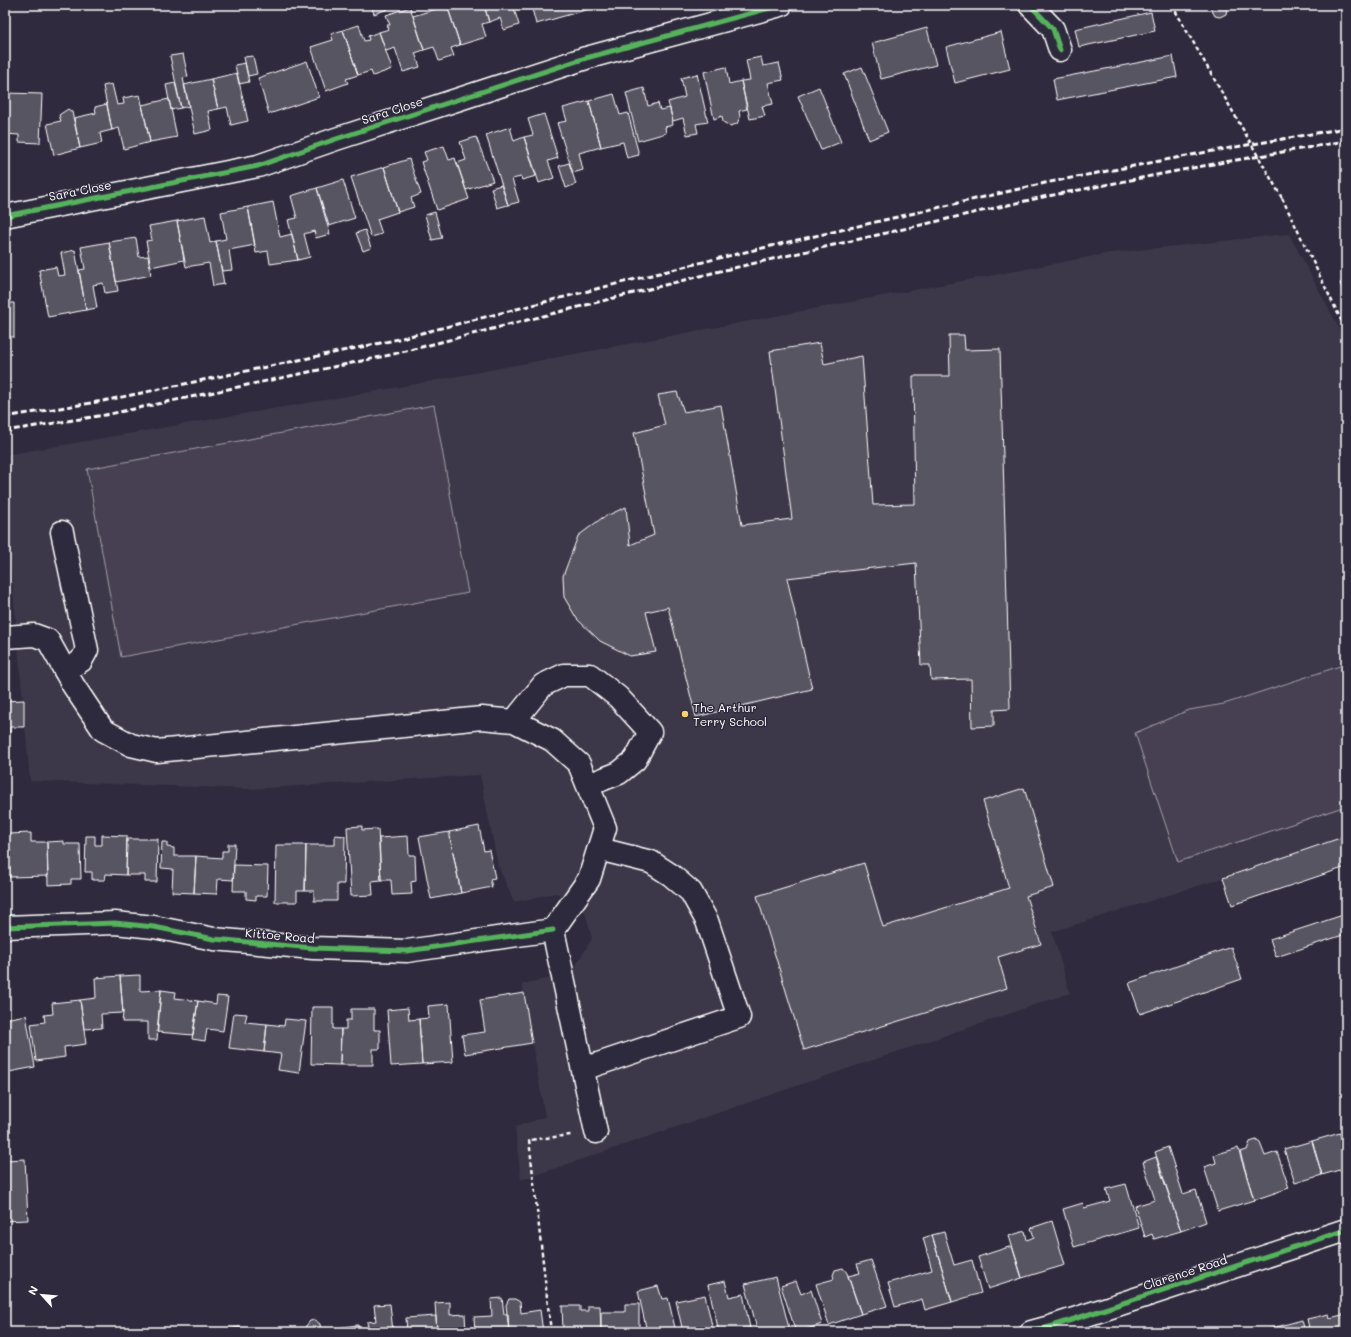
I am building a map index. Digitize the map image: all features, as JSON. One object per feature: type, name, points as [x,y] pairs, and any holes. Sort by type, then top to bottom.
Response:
[{"type":"street","name":"Sara Close","points":[[5,216],[258,166],[336,139],[586,58],[782,5]]},
{"type":"street","points":[[1030,5],[1053,29],[1060,50]]},
{"type":"street","points":[[62,532],[87,650],[81,661],[65,671]]},
{"type":"street","points":[[5,637],[34,635],[48,640],[65,671],[103,730],[131,744],[157,751],[482,718],[514,721],[552,740],[579,764],[605,828],[588,879],[553,930],[596,1132]]},
{"type":"street","points":[[514,721],[543,685],[564,675],[590,675],[618,697],[650,732],[635,760],[619,773],[588,785]]},
{"type":"street","points":[[583,1069],[739,1017],[708,921],[691,892],[671,875],[651,862],[598,849]]},
{"type":"street","name":"Kittoe Road","points":[[5,927],[115,923],[154,927],[214,939],[313,948],[407,950],[553,930]]},
{"type":"street","name":"Clarence Road","points":[[1030,1332],[1054,1329],[1346,1230]]},
{"type":"path","points":[[1172,5],[1282,198],[1346,330]]},
{"type":"path","points":[[551,1332],[529,1140],[596,1132]]},
{"type":"shaded area","name":"The Arthur Terry School","points":[[1289,234],[1346,341],[1346,836],[1223,878],[1052,932],[1070,993],[521,1180],[515,1127],[545,1117],[522,984],[571,974],[592,938],[585,912],[570,899],[556,893],[514,902],[498,866],[480,775],[251,789],[30,781],[5,501],[5,455],[405,386],[1110,253]]},
{"type":"shaded area","points":[[434,405],[468,593],[121,657],[87,469]]},
{"type":"shaded area","points":[[1346,664],[1346,806],[1178,862],[1135,733],[1189,710],[1224,704]]},
{"type":"building","points":[[371,5],[386,5],[388,9],[374,14]]},
{"type":"building","points":[[435,5],[447,5],[460,45],[451,48],[454,56],[439,61],[434,47],[424,50],[413,16],[436,9]]},
{"type":"building","points":[[447,5],[484,5],[489,22],[482,24],[486,37],[460,45]]},
{"type":"building","points":[[484,5],[513,5],[519,25],[504,30],[500,18],[489,22]]},
{"type":"building","points":[[531,5],[588,5],[589,9],[536,24]]},
{"type":"building","points":[[1209,5],[1235,5],[1227,8],[1226,14],[1220,17],[1215,16]]},
{"type":"building","points":[[410,7],[424,50],[415,53],[420,67],[403,72],[395,48],[386,51],[379,32],[389,29],[387,25],[390,25],[386,15]]},
{"type":"building","points":[[1151,12],[1155,31],[1079,47],[1075,29]]},
{"type":"building","points":[[359,25],[364,41],[369,40],[368,36],[379,32],[392,69],[373,76],[371,71],[358,75],[343,30]]},
{"type":"building","points":[[927,28],[936,65],[881,79],[872,43]]},
{"type":"building","points":[[343,30],[358,75],[346,79],[348,83],[326,91],[311,47],[333,40],[331,34]]},
{"type":"building","points":[[1001,32],[1010,69],[955,83],[946,47]]},
{"type":"building","points":[[183,54],[188,77],[183,78],[189,106],[181,108],[170,56]]},
{"type":"building","points":[[253,56],[257,74],[248,76],[244,57]]},
{"type":"building","points":[[1173,56],[1177,77],[1057,100],[1053,79]]},
{"type":"building","points":[[761,57],[763,66],[779,63],[783,80],[768,83],[773,104],[762,106],[765,116],[750,119],[741,81],[750,80],[746,60]]},
{"type":"building","points":[[307,61],[319,97],[269,114],[258,78]]},
{"type":"building","points":[[245,63],[249,82],[239,84],[235,65]]},
{"type":"building","points":[[726,67],[729,84],[741,81],[747,109],[739,111],[740,117],[737,124],[730,126],[723,122],[722,116],[714,119],[704,72]]},
{"type":"building","points":[[862,67],[888,132],[869,140],[844,74]]},
{"type":"building","points":[[237,73],[248,121],[231,125],[227,107],[218,109],[211,79]]},
{"type":"building","points":[[697,74],[708,122],[696,124],[698,133],[687,135],[683,118],[673,121],[668,102],[685,97],[681,78]]},
{"type":"building","points":[[211,79],[218,109],[208,111],[212,130],[195,134],[184,85]]},
{"type":"building","points":[[175,83],[181,108],[171,110],[166,85]]},
{"type":"building","points":[[112,84],[117,105],[124,104],[123,98],[140,95],[150,142],[124,149],[119,128],[112,130],[103,86]]},
{"type":"building","points":[[819,87],[841,142],[821,150],[798,96]]},
{"type":"building","points":[[644,88],[648,106],[658,103],[660,110],[670,108],[673,125],[665,127],[666,133],[638,141],[626,93]]},
{"type":"building","points":[[5,93],[42,94],[40,143],[19,142],[19,135],[5,134]]},
{"type":"building","points":[[614,94],[620,115],[628,113],[639,155],[627,158],[623,142],[601,147],[589,101]]},
{"type":"building","points":[[169,99],[177,137],[150,142],[142,105]]},
{"type":"building","points":[[589,101],[601,147],[579,153],[583,170],[573,173],[557,123],[567,121],[563,108]]},
{"type":"building","points":[[107,104],[112,130],[100,133],[102,143],[80,148],[74,118],[96,113],[95,107]]},
{"type":"building","points":[[68,109],[72,112],[80,148],[54,155],[47,124],[61,121],[59,115]]},
{"type":"building","points":[[544,114],[558,158],[548,161],[554,178],[539,183],[524,137],[533,135],[528,119]]},
{"type":"building","points":[[510,127],[514,141],[524,137],[536,176],[522,180],[521,177],[512,179],[519,202],[508,205],[486,135]]},
{"type":"building","points":[[476,137],[493,181],[466,190],[457,163],[466,160],[460,142]]},
{"type":"building","points":[[444,146],[449,160],[455,158],[469,199],[437,210],[421,162],[427,160],[424,152]]},
{"type":"building","points":[[409,159],[421,194],[411,198],[414,207],[398,212],[384,167]]},
{"type":"building","points":[[569,163],[576,184],[566,188],[559,166]]},
{"type":"building","points":[[384,167],[398,212],[377,219],[382,234],[371,237],[351,177]]},
{"type":"building","points":[[343,180],[355,218],[329,226],[317,188]]},
{"type":"building","points":[[501,185],[508,205],[497,208],[491,188]]},
{"type":"building","points":[[317,188],[330,234],[316,238],[314,231],[304,234],[310,257],[298,260],[288,220],[297,218],[291,196]]},
{"type":"building","points":[[273,202],[280,237],[292,234],[298,260],[270,264],[268,251],[256,253],[248,207]]},
{"type":"building","points":[[248,207],[255,245],[229,250],[232,270],[222,271],[216,241],[226,239],[221,212]]},
{"type":"building","points":[[435,212],[442,238],[432,240],[425,215]]},
{"type":"building","points":[[205,216],[210,243],[216,241],[224,284],[213,286],[209,263],[186,267],[177,221]]},
{"type":"building","points":[[177,221],[184,260],[151,267],[146,241],[152,240],[149,226]]},
{"type":"building","points":[[365,230],[371,248],[363,251],[356,233]]},
{"type":"building","points":[[136,238],[139,257],[148,256],[151,275],[116,282],[109,242]]},
{"type":"building","points":[[109,242],[118,291],[105,293],[103,283],[93,285],[97,308],[86,310],[79,270],[85,269],[81,247]]},
{"type":"building","points":[[75,250],[86,310],[48,317],[39,270],[56,267],[58,276],[65,275],[61,253]]},
{"type":"building","points":[[1346,281],[1346,300],[1340,283]]},
{"type":"building","points":[[5,303],[14,303],[14,337],[5,337]]},
{"type":"building","points":[[949,335],[964,335],[965,350],[1000,349],[1010,709],[994,710],[994,726],[972,727],[971,679],[931,680],[930,665],[921,665],[916,563],[787,578],[812,689],[696,717],[668,607],[646,612],[656,652],[630,656],[600,641],[577,619],[564,597],[563,576],[578,536],[602,518],[626,507],[630,545],[654,535],[634,433],[665,425],[658,395],[677,392],[684,412],[721,405],[742,525],[792,519],[770,351],[820,343],[824,364],[862,356],[873,505],[915,504],[913,376],[950,376]]},
{"type":"building","points":[[24,700],[24,727],[10,727],[10,732],[5,732],[5,701]]},
{"type":"building","points":[[1024,788],[1054,887],[1026,896],[1041,944],[998,957],[1007,988],[804,1050],[757,896],[864,863],[883,927],[1009,888],[983,801]]},
{"type":"building","points":[[362,826],[362,830],[378,829],[381,880],[372,881],[373,895],[351,896],[347,827]]},
{"type":"building","points":[[479,826],[484,851],[489,850],[495,878],[490,879],[492,887],[461,893],[449,832]]},
{"type":"building","points":[[449,832],[461,893],[431,899],[419,837]]},
{"type":"building","points":[[31,833],[31,842],[47,842],[48,876],[9,877],[8,834]]},
{"type":"building","points":[[102,835],[127,836],[126,875],[106,874],[105,880],[92,880],[92,872],[85,872],[86,836],[95,836],[95,845],[102,845]]},
{"type":"building","points":[[335,835],[345,836],[344,884],[337,884],[337,901],[314,901],[314,891],[305,891],[306,845],[335,845]]},
{"type":"building","points":[[408,836],[409,855],[415,855],[416,881],[411,882],[412,894],[392,895],[391,880],[381,880],[379,838]]},
{"type":"building","points":[[1346,836],[1346,867],[1232,905],[1223,878]]},
{"type":"building","points":[[127,839],[158,839],[157,882],[145,882],[145,875],[126,875]]},
{"type":"building","points":[[64,841],[64,844],[80,844],[81,879],[71,879],[71,884],[48,885],[47,842]]},
{"type":"building","points":[[162,842],[167,842],[167,847],[174,848],[174,856],[196,856],[194,893],[172,892],[173,869],[161,868]]},
{"type":"building","points":[[5,844],[9,844],[9,877],[5,877]]},
{"type":"building","points":[[228,844],[235,844],[233,880],[218,879],[217,894],[194,893],[196,856],[222,858],[222,851],[228,851]]},
{"type":"building","points":[[276,845],[306,845],[305,891],[297,891],[297,902],[275,902]]},
{"type":"building","points":[[234,865],[268,866],[267,896],[256,896],[256,900],[246,899],[246,891],[233,891]]},
{"type":"building","points":[[1346,914],[1346,934],[1276,957],[1270,939]]},
{"type":"building","points":[[1231,947],[1242,979],[1140,1014],[1129,983]]},
{"type":"building","points":[[140,975],[140,991],[161,990],[157,1040],[148,1040],[148,1022],[122,1022],[123,1013],[120,976]]},
{"type":"building","points":[[120,976],[123,1013],[101,1014],[102,1028],[84,1029],[80,1000],[96,998],[95,978]]},
{"type":"building","points":[[161,990],[176,992],[175,998],[198,1001],[193,1035],[157,1032]]},
{"type":"building","points":[[524,993],[532,1043],[465,1054],[462,1035],[485,1032],[480,1000]]},
{"type":"building","points":[[217,996],[228,997],[223,1031],[207,1029],[205,1041],[192,1039],[198,1001],[216,1004]]},
{"type":"building","points":[[80,1000],[86,1044],[64,1047],[65,1057],[36,1061],[31,1024],[45,1022],[44,1015],[53,1014],[52,1003]]},
{"type":"building","points":[[449,1004],[453,1062],[422,1064],[419,1019],[429,1018],[428,1006]]},
{"type":"building","points":[[312,1007],[333,1007],[333,1029],[341,1029],[340,1065],[311,1064]]},
{"type":"building","points":[[408,1008],[409,1020],[419,1019],[422,1064],[391,1066],[387,1010]]},
{"type":"building","points":[[351,1009],[374,1009],[374,1030],[380,1030],[380,1049],[373,1049],[373,1065],[340,1065],[341,1029],[346,1029],[346,1020],[351,1020]]},
{"type":"building","points":[[234,1013],[247,1014],[245,1022],[267,1024],[264,1052],[229,1048]]},
{"type":"building","points":[[26,1015],[35,1067],[9,1072],[7,1058],[5,1058],[5,1019]]},
{"type":"building","points":[[285,1019],[306,1021],[299,1073],[278,1070],[281,1054],[264,1052],[267,1024],[284,1026]]},
{"type":"building","points":[[1340,1133],[1346,1153],[1346,1168],[1322,1175],[1312,1141]]},
{"type":"building","points":[[1256,1140],[1260,1143],[1265,1156],[1277,1152],[1289,1188],[1254,1200],[1240,1152],[1247,1150],[1250,1142]]},
{"type":"building","points":[[1312,1141],[1322,1175],[1295,1183],[1284,1149]]},
{"type":"building","points":[[1168,1147],[1183,1194],[1196,1190],[1206,1222],[1181,1231],[1155,1152]]},
{"type":"building","points":[[1238,1148],[1254,1200],[1218,1211],[1204,1167],[1216,1163],[1214,1155]]},
{"type":"building","points":[[1156,1157],[1181,1231],[1154,1239],[1152,1234],[1145,1237],[1135,1206],[1155,1200],[1143,1162]]},
{"type":"building","points":[[25,1159],[28,1220],[5,1221],[5,1160]]},
{"type":"building","points":[[1126,1184],[1139,1228],[1074,1247],[1063,1209],[1083,1203],[1084,1208],[1110,1201],[1106,1189]]},
{"type":"building","points":[[1052,1221],[1065,1265],[1022,1278],[1009,1236],[1025,1231],[1027,1240],[1034,1237],[1031,1228]]},
{"type":"building","points":[[944,1232],[954,1265],[972,1260],[981,1293],[952,1302],[932,1235]]},
{"type":"building","points":[[932,1235],[952,1302],[925,1310],[922,1299],[895,1307],[888,1283],[932,1270],[923,1238]]},
{"type":"building","points":[[1012,1246],[1022,1278],[988,1289],[978,1257]]},
{"type":"building","points":[[871,1260],[887,1306],[861,1314],[848,1276],[860,1273],[857,1264]]},
{"type":"building","points":[[843,1268],[847,1273],[861,1314],[829,1325],[816,1284],[834,1279],[833,1275],[835,1270]]},
{"type":"building","points":[[776,1277],[790,1332],[772,1332],[771,1328],[758,1332],[745,1284]]},
{"type":"building","points":[[725,1281],[729,1297],[743,1294],[750,1328],[733,1332],[719,1332],[708,1285]]},
{"type":"building","points":[[796,1281],[801,1294],[811,1290],[822,1324],[798,1332],[796,1332],[781,1286]]},
{"type":"building","points":[[658,1286],[662,1299],[668,1298],[676,1332],[647,1332],[638,1291]]},
{"type":"building","points":[[705,1295],[713,1330],[704,1332],[683,1332],[676,1301]]},
{"type":"building","points":[[502,1298],[504,1314],[508,1314],[509,1332],[475,1332],[474,1317],[492,1316],[491,1299]]},
{"type":"building","points":[[509,1299],[515,1299],[520,1302],[521,1313],[540,1310],[543,1332],[509,1332],[506,1305]]},
{"type":"building","points":[[450,1302],[450,1315],[465,1314],[466,1332],[437,1332],[435,1303]]},
{"type":"building","points":[[390,1304],[393,1332],[359,1332],[358,1329],[368,1328],[367,1322],[376,1321],[374,1305]]},
{"type":"building","points":[[625,1304],[639,1304],[639,1332],[601,1332],[601,1312],[625,1312]]},
{"type":"building","points":[[562,1306],[580,1306],[580,1311],[588,1311],[588,1306],[600,1306],[601,1332],[563,1332]]},
{"type":"building","points":[[1329,1314],[1330,1318],[1346,1314],[1346,1332],[1310,1332],[1307,1319]]},
{"type":"building","points":[[436,1316],[437,1332],[407,1332],[406,1318]]},
{"type":"building","points":[[315,1320],[320,1324],[321,1332],[300,1332],[306,1331],[305,1327],[310,1321]]},
{"type":"building","points":[[1302,1320],[1305,1332],[1262,1332],[1262,1331]]},
{"type":"building","points":[[358,1325],[359,1332],[321,1332],[321,1330]]},
{"type":"building","points":[[240,1327],[240,1332],[220,1332],[220,1330]]},
{"type":"railway","points":[[5,417],[103,401],[390,341],[715,259],[1045,183],[1207,152],[1346,128]]},
{"type":"railway","points":[[5,431],[105,415],[390,355],[716,272],[1043,197],[1208,165],[1346,141]]},
{"type":"cycle path","points":[[5,216],[258,166],[336,139],[586,58],[781,5]]},
{"type":"cycle path","points":[[1030,5],[1053,29],[1060,50]]},
{"type":"cycle path","points":[[5,927],[115,923],[154,927],[214,939],[313,948],[407,951],[553,930]]},
{"type":"cycle path","points":[[1031,1332],[1346,1230]]},
{"type":"place","name":"The Arthur Terry School","points":[[685,714]]}]
